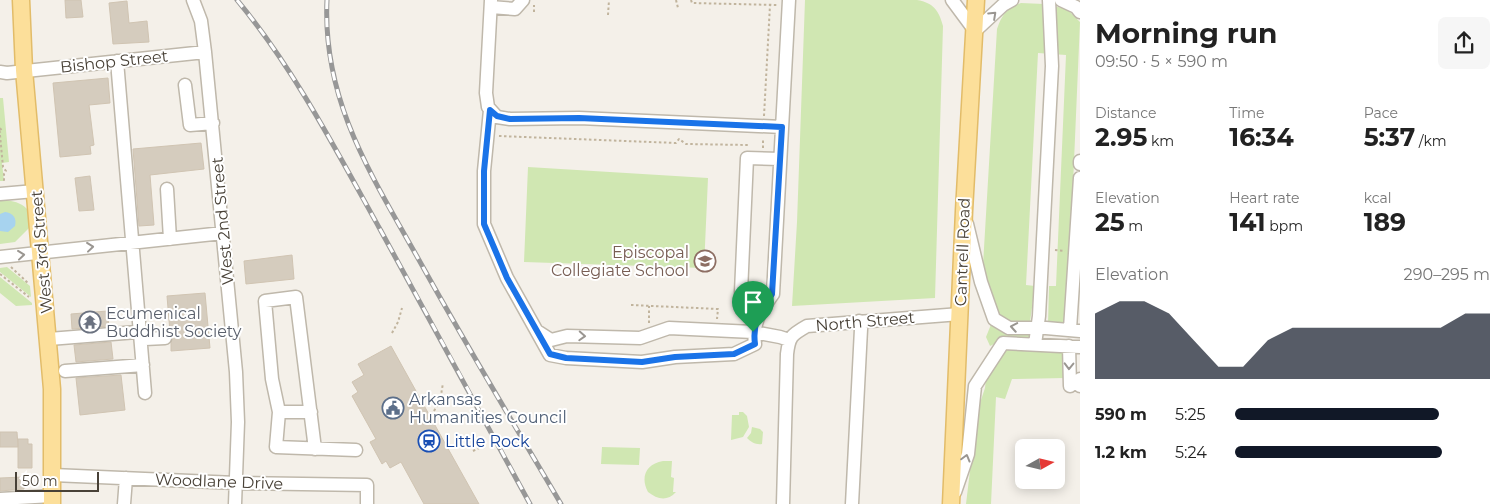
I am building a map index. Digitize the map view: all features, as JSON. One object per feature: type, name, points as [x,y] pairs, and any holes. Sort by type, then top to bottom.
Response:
[{"type":"main road","name":"West 3rd Street","points":[[21,0],[24,70],[49,339],[52,389],[52,500]]},
{"type":"main road","name":"Cantrell Road","points":[[951,504],[964,211],[976,0]]},
{"type":"street","name":"West 2nd Street","points":[[193,0],[201,21],[205,52],[236,381],[238,422],[235,504]]},
{"type":"street","points":[[523,0],[515,9],[491,4],[486,93],[488,107],[497,116],[510,119],[579,118],[782,127]]},
{"type":"street","points":[[952,0],[974,31],[1003,5],[1012,0]]},
{"type":"street","points":[[1035,344],[1039,316],[1052,66],[1049,0]]},
{"type":"street","points":[[1061,0],[1076,7],[1080,12]]},
{"type":"street","points":[[490,110],[484,171],[484,224],[507,278],[550,354],[566,358],[642,362],[675,357],[734,354],[755,344],[753,332],[760,313],[772,294],[782,127],[785,3]]},
{"type":"street","name":"Bishop Street","points":[[0,72],[7,73],[205,52]]},
{"type":"street","points":[[117,61],[146,393]]},
{"type":"street","points":[[185,85],[190,125],[213,123]]},
{"type":"street","points":[[772,294],[741,292],[747,158],[780,159]]},
{"type":"street","points":[[964,211],[982,282],[994,319],[1009,328],[1075,330],[1080,178]]},
{"type":"street","points":[[166,189],[170,238]]},
{"type":"street","points":[[0,194],[35,191]]},
{"type":"street","points":[[4,261],[42,253],[223,233]]},
{"type":"street","points":[[315,449],[296,297],[265,301],[272,379],[278,412],[276,447],[315,449],[356,450]]},
{"type":"street","name":"North Street","points":[[789,340],[794,333],[807,326],[960,314]]},
{"type":"street","points":[[852,504],[861,329],[859,321]]},
{"type":"street","points":[[537,330],[551,340],[567,336],[640,338],[669,328],[753,332],[789,340],[786,354],[783,504]]},
{"type":"street","points":[[140,332],[145,339],[165,338]]},
{"type":"street","points":[[49,339],[140,332]]},
{"type":"street","points":[[951,504],[968,454],[975,386],[1003,343],[1074,346],[1077,385]]},
{"type":"street","points":[[65,371],[143,366]]},
{"type":"street","points":[[278,412],[310,412]]},
{"type":"street","name":"Woodlane Drive","points":[[53,475],[368,485],[367,504]]},
{"type":"street","points":[[124,504],[126,478]]},
{"type":"street","points":[[0,499],[52,500]]},
{"type":"path","points":[[608,15],[609,0]]},
{"type":"path","points":[[676,0],[678,8]]},
{"type":"path","points":[[691,0],[692,3],[770,5],[785,3]]},
{"type":"path","points":[[764,120],[770,5]]},
{"type":"path","points":[[0,128],[2,130],[0,133],[3,167],[6,171],[4,181]]},
{"type":"path","points":[[578,133],[578,138]]},
{"type":"path","points":[[762,152],[763,133]]},
{"type":"path","points":[[488,136],[676,143],[679,139],[686,144],[754,146]]},
{"type":"path","points":[[1055,250],[1070,251]]},
{"type":"path","points":[[4,261],[32,286]]},
{"type":"path","points":[[0,274],[34,301]]},
{"type":"path","points":[[631,305],[718,309],[717,324]]},
{"type":"path","points":[[648,328],[649,306]]},
{"type":"path","points":[[392,333],[402,308]]},
{"type":"path","points":[[434,411],[440,402],[443,383]]},
{"type":"path","points":[[473,451],[479,448]]},
{"type":"green space","points":[[805,0],[917,0],[928,3],[935,8],[940,16],[943,26],[935,298],[792,306]]},
{"type":"green space","points":[[1021,3],[1044,4],[1067,9],[1080,22],[1067,324],[1048,324],[1049,286],[1056,286],[1066,55],[1038,53],[1026,285],[1035,286],[1030,322],[1015,324],[998,316],[983,265],[997,29],[1006,12]]},
{"type":"green space","points":[[0,98],[3,98],[9,162],[2,163],[4,181],[0,181]]},
{"type":"green space","points":[[528,167],[708,178],[704,268],[524,262]]},
{"type":"green space","points":[[6,200],[19,203],[30,212],[29,228],[15,242],[0,244],[0,201]]},
{"type":"green space","points":[[7,267],[30,286],[31,297],[0,272],[0,268]]},
{"type":"green space","points":[[0,277],[32,303],[32,305],[16,306],[0,293]]},
{"type":"green space","points":[[992,322],[1009,332],[1029,334],[1030,337],[1009,337],[990,346],[986,337]]},
{"type":"green space","points":[[1003,343],[1064,351],[1065,378],[1012,379],[1005,399],[996,397],[991,504],[966,504],[977,412],[985,388],[986,378]]},
{"type":"green space","points":[[739,412],[743,412],[747,416],[749,427],[743,437],[731,440],[732,415],[739,415]]},
{"type":"green space","points":[[752,427],[763,432],[762,444],[754,443],[747,438],[751,433]]},
{"type":"green space","points":[[602,447],[640,448],[639,465],[601,464]]},
{"type":"green space","points":[[663,461],[672,461],[671,477],[674,478],[673,492],[676,492],[666,498],[655,496],[648,492],[645,481],[646,472],[649,468]]},
{"type":"water","points":[[5,212],[15,218],[15,226],[8,232],[0,231],[0,214]]},
{"type":"building","points":[[65,0],[81,0],[83,17],[66,18]]},
{"type":"building","points":[[127,1],[129,23],[147,21],[149,42],[113,44],[109,3]]},
{"type":"building","points":[[108,78],[110,103],[89,105],[94,145],[90,146],[91,154],[60,157],[53,83]]},
{"type":"building","points":[[201,143],[204,169],[150,175],[154,225],[139,226],[133,149]]},
{"type":"building","points":[[90,176],[94,210],[79,211],[75,178]]},
{"type":"building","points":[[292,255],[294,279],[246,284],[244,261]]},
{"type":"building","points":[[205,293],[210,348],[171,351],[173,337],[170,332],[167,296]]},
{"type":"building","name":"Ecumenical Buddhist Society","points":[[107,311],[109,326],[72,329],[71,314]]},
{"type":"building","points":[[111,342],[113,359],[76,362],[74,345]]},
{"type":"building","points":[[391,346],[479,504],[424,504],[401,462],[390,468],[386,461],[382,464],[370,442],[376,439],[352,396],[358,392],[352,382],[364,375],[358,364]]},
{"type":"building","points":[[121,375],[125,410],[80,415],[76,378]]},
{"type":"building","points":[[0,432],[17,432],[18,447],[0,447]]},
{"type":"building","points":[[18,439],[28,439],[28,444],[32,444],[32,468],[18,468]]},
{"type":"building","points":[[24,477],[24,489],[0,491],[0,478]]},
{"type":"railway","points":[[237,0],[278,55],[314,112],[530,504]]},
{"type":"railway","points":[[327,0],[328,38],[333,74],[343,108],[356,141],[388,205],[441,299],[561,504]]},
{"type":"place","name":"Episcopal Collegiate School","points":[[705,261]]},
{"type":"place","name":"Ecumenical Buddhist Society","points":[[90,322]]},
{"type":"place","name":"Arkansas Humanities Council","points":[[393,408]]},
{"type":"place","name":"Little Rock","points":[[429,441]]},
{"type":"route","points":[[490,110],[497,116],[510,119],[579,118],[782,127],[772,294],[760,313],[753,332],[755,344],[734,354],[675,357],[642,362],[566,358],[550,354],[507,278],[484,224],[484,171],[490,110]]}]
